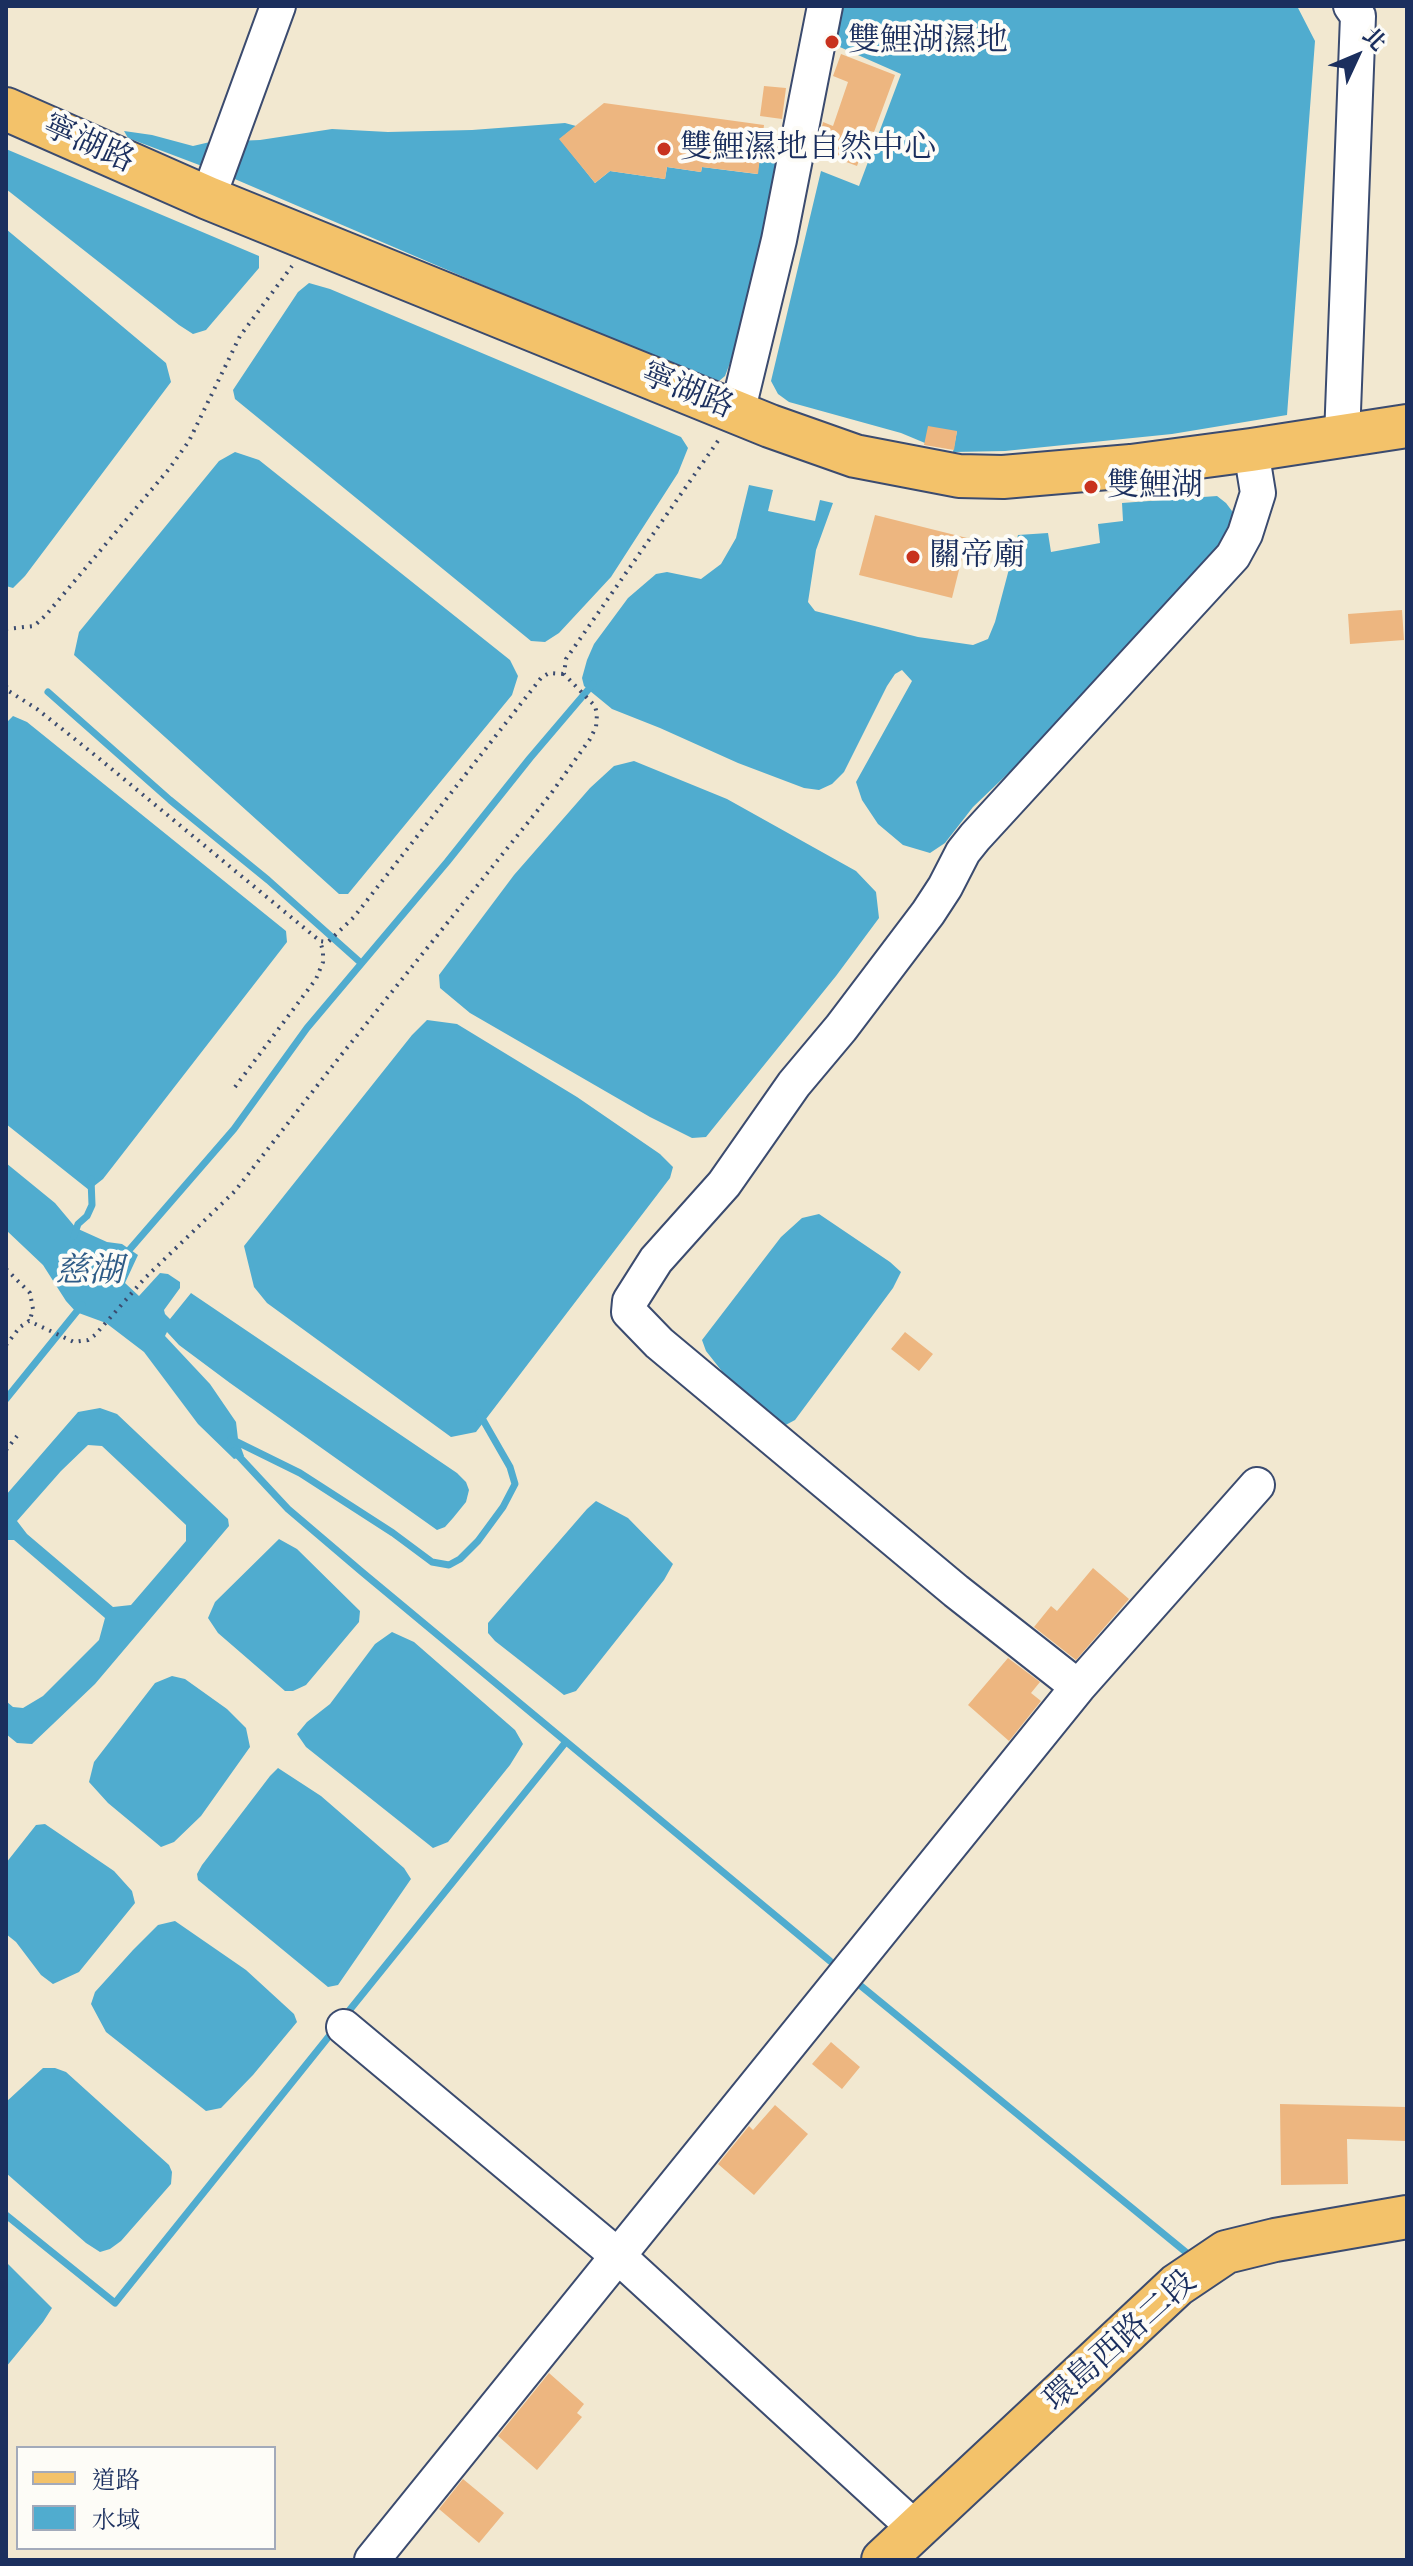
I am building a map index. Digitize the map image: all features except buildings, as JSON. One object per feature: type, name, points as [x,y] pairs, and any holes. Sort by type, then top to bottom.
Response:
[{"type":"main road","name":"寧湖路","points":[[6,109],[211,187],[312,240],[737,413],[855,456],[959,476],[1003,477],[1251,450],[1407,426]]},
{"type":"main road","name":"環島西路二段","points":[[883,2560],[1177,2285],[1226,2252],[1275,2240],[1407,2217]]},
{"type":"street","points":[[211,187],[278,6]]},
{"type":"street","points":[[737,413],[779,240],[825,6]]},
{"type":"street","points":[[1342,437],[1359,9]]},
{"type":"street","points":[[1078,1687],[956,1591],[659,1343],[629,1312],[630,1301],[656,1260],[724,1184],[794,1084],[841,1028],[928,913],[975,837],[1233,556],[1245,534],[1258,493],[1251,450]]},
{"type":"street","points":[[372,2560],[1078,1687],[1257,1485]]},
{"type":"street","points":[[344,2027],[618,2256],[917,2530]]},
{"type":"path","points":[[6,629],[34,626],[169,469],[189,441],[240,336],[312,240]]},
{"type":"path","points":[[564,674],[566,659],[737,413]]},
{"type":"path","points":[[6,635],[6,652]]},
{"type":"path","points":[[6,685],[14,695],[37,709],[96,756],[320,941],[328,942],[340,932],[541,678],[549,673],[564,674],[590,700],[597,714],[596,727],[590,739],[550,795],[235,1191],[88,1340],[66,1340],[29,1321]]},
{"type":"path","points":[[235,1087],[316,979],[323,962],[320,941]]},
{"type":"path","points":[[6,1269],[30,1293],[33,1309],[29,1321],[6,1345]]},
{"type":"path","points":[[6,1450],[17,1436]]},
{"type":"water","name":"雙鯉湖","points":[[842,6],[1297,6],[1315,41],[1287,415],[1172,434],[1005,451],[953,452],[957,431],[925,443],[901,433],[789,402],[778,394],[771,381],[821,171],[859,186],[901,74],[833,44]]},
{"type":"water","points":[[565,123],[576,126],[560,139],[595,183],[610,171],[665,179],[667,167],[701,172],[702,167],[757,174],[760,158],[779,165],[738,342],[725,376],[719,381],[590,331],[223,174],[128,138],[124,131],[193,146],[332,129],[388,132],[472,130]]},
{"type":"water","points":[[6,149],[259,256],[259,268],[206,330],[193,334],[6,189]]},
{"type":"water","points":[[6,229],[166,363],[171,382],[13,588],[6,586]]},
{"type":"water","points":[[309,283],[330,289],[681,437],[688,448],[678,473],[611,577],[559,633],[545,642],[531,641],[235,399],[233,390],[298,292]]},
{"type":"water","points":[[235,452],[259,460],[510,660],[518,676],[512,695],[348,894],[339,894],[74,655],[79,632],[219,461]]},
{"type":"water","points":[[749,485],[773,490],[768,511],[815,521],[820,500],[833,503],[816,550],[808,602],[815,611],[918,637],[973,645],[988,639],[995,622],[1018,535],[1048,533],[1051,552],[1100,543],[1098,524],[1123,521],[1122,503],[1217,496],[1235,515],[1230,530],[1215,553],[1046,737],[973,807],[945,843],[930,853],[903,845],[878,824],[862,800],[856,782],[912,681],[902,670],[887,686],[844,772],[832,784],[819,790],[804,788],[738,763],[612,709],[584,686],[582,678],[594,644],[628,598],[656,574],[667,572],[701,579],[721,564],[736,538]]},
{"type":"water","points":[[13,716],[27,722],[286,931],[287,942],[103,1179],[89,1190],[6,1124],[6,723]]},
{"type":"water","points":[[634,761],[727,799],[856,871],[876,892],[879,918],[706,1137],[692,1138],[650,1117],[470,1013],[440,988],[439,975],[514,875],[590,788],[614,766]]},
{"type":"water","points":[[427,1020],[457,1024],[577,1097],[660,1154],[673,1167],[670,1178],[476,1432],[451,1437],[267,1303],[254,1287],[244,1246]]},
{"type":"water","name":"慈湖","points":[[6,1163],[55,1203],[76,1228],[107,1242],[122,1244],[138,1255],[125,1283],[139,1296],[160,1273],[180,1282],[180,1288],[164,1310],[170,1319],[191,1293],[457,1473],[469,1490],[466,1502],[445,1527],[437,1530],[230,1383],[179,1345],[167,1332],[165,1336],[210,1384],[236,1422],[244,1456],[234,1459],[198,1424],[144,1352],[106,1323],[76,1312],[43,1265],[6,1230]]},
{"type":"water","points":[[819,1214],[901,1272],[893,1288],[795,1420],[780,1428],[732,1384],[706,1351],[702,1340],[781,1237],[802,1218]]},
{"type":"water","points":[[100,1408],[117,1414],[228,1519],[229,1526],[95,1684],[32,1744],[17,1743],[6,1734],[6,1701],[13,1707],[23,1708],[43,1696],[99,1640],[105,1618],[14,1540],[6,1540],[6,1495],[78,1412]],"holes":[[[88,1445],[102,1446],[186,1525],[186,1541],[131,1605],[113,1607],[27,1534],[17,1521]]]},
{"type":"water","points":[[596,1501],[628,1518],[673,1564],[664,1580],[576,1691],[564,1695],[495,1641],[488,1633],[488,1623]]},
{"type":"water","points":[[279,1539],[297,1549],[360,1611],[359,1622],[306,1685],[293,1691],[285,1691],[218,1633],[208,1618],[215,1602]]},
{"type":"water","points":[[392,1632],[414,1642],[515,1730],[523,1744],[510,1765],[448,1842],[433,1848],[306,1747],[297,1734],[330,1704],[375,1644]]},
{"type":"water","points":[[172,1676],[185,1679],[227,1709],[246,1728],[250,1747],[201,1816],[174,1842],[161,1847],[108,1803],[89,1782],[94,1762],[155,1683]]},
{"type":"water","points":[[278,1768],[321,1796],[404,1868],[411,1879],[338,1985],[328,1987],[198,1880],[197,1874],[202,1865]]},
{"type":"water","points":[[45,1824],[114,1871],[132,1891],[135,1903],[79,1972],[53,1984],[41,1975],[16,1942],[6,1934],[6,1863],[36,1825]]},
{"type":"water","points":[[175,1921],[246,1970],[294,2014],[297,2022],[221,2108],[206,2111],[106,2032],[91,2004],[95,1992],[158,1925]]},
{"type":"water","points":[[43,2068],[66,2072],[169,2165],[172,2172],[171,2184],[121,2241],[110,2249],[100,2252],[86,2243],[6,2173],[6,2102]]},
{"type":"water","points":[[6,2262],[52,2308],[6,2367]]},
{"type":"waterway","name":"慈湖","points":[[124,1256],[234,1129],[307,1028],[593,684]]},
{"type":"waterway","points":[[48,692],[361,963]]},
{"type":"waterway","name":"慈湖","points":[[74,1236],[78,1224],[87,1216],[92,1205],[91,1179]]},
{"type":"waterway","name":"慈湖","points":[[6,1399],[82,1305]]},
{"type":"waterway","points":[[231,1439],[300,1473],[432,1562],[449,1565],[478,1541],[503,1507],[515,1484],[510,1467],[479,1413]]},
{"type":"waterway","points":[[234,1451],[288,1509],[830,1961]]},
{"type":"waterway","points":[[344,2017],[565,1743]]},
{"type":"waterway","points":[[861,1986],[1193,2258]]},
{"type":"waterway","points":[[6,2215],[115,2303],[334,2030]]},
{"type":"place","name":"雙鯉湖濕地","points":[[832,42]]},
{"type":"place","name":"雙鯉濕地自然中心","points":[[664,149]]},
{"type":"place","name":"雙鯉湖","points":[[1091,487]]},
{"type":"place","name":"關帝廟","points":[[913,557]]}]
